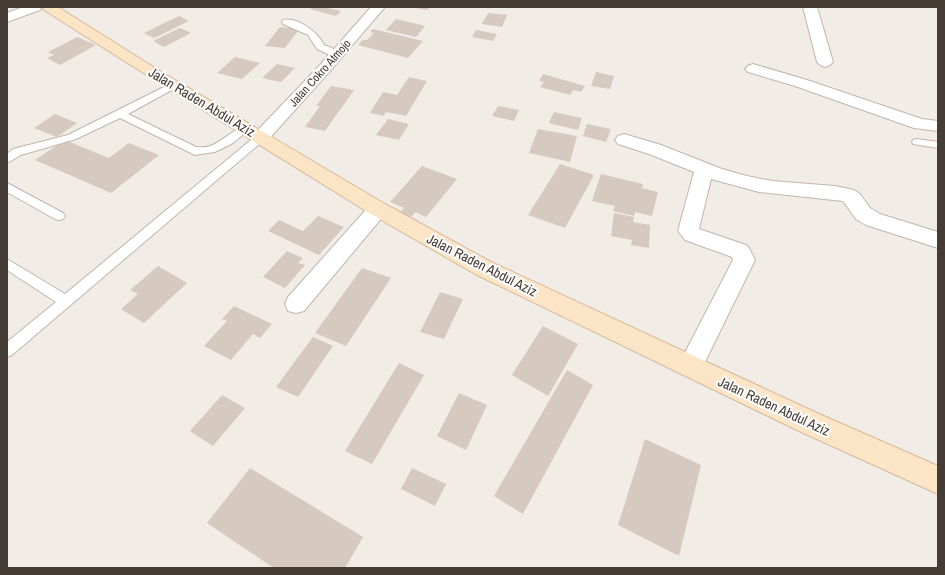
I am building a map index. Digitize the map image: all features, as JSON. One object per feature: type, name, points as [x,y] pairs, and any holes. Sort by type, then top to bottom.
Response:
[{"type":"main road","name":"Jalan Raden Abdul Aziz","points":[[49,7],[378,209],[483,268],[808,422],[938,480]]},
{"type":"street","points":[[7,18],[35,7]]},
{"type":"street","name":"Jalan Cokro Atmojo","points":[[253,133],[337,55],[378,7]]},
{"type":"street","points":[[810,7],[825,62]]},
{"type":"street","points":[[753,69],[801,83],[920,124],[938,126]]},
{"type":"street","points":[[624,140],[648,146],[677,159],[746,183],[847,195],[855,200],[861,212],[875,221],[938,240]]},
{"type":"street","points":[[690,366],[744,260],[739,251],[692,235],[688,231],[704,169]]},
{"type":"street","points":[[296,304],[378,209]]},
{"type":"lane","points":[[286,22],[313,32],[320,47],[337,55]]},
{"type":"lane","points":[[7,159],[17,152],[72,137],[120,114],[174,85]]},
{"type":"lane","points":[[120,114],[195,151],[211,150],[229,141],[253,133]]},
{"type":"lane","points":[[7,352],[67,302],[253,133]]},
{"type":"lane","points":[[917,142],[938,145]]},
{"type":"lane","points":[[7,186],[59,216]]},
{"type":"lane","points":[[7,264],[67,302]]},
{"type":"building","points":[[313,7],[323,7],[341,11],[336,16],[310,9]]},
{"type":"building","points":[[410,7],[430,7],[427,10]]},
{"type":"building","points":[[488,13],[507,15],[502,27],[482,24]]},
{"type":"building","points":[[179,16],[189,21],[154,38],[144,33]]},
{"type":"building","points":[[396,19],[425,26],[416,37],[386,30]]},
{"type":"building","points":[[280,27],[299,29],[285,48],[265,46]]},
{"type":"building","points":[[180,28],[191,33],[164,47],[153,41]]},
{"type":"building","points":[[373,29],[423,41],[408,58],[358,45],[363,40],[367,40],[374,33],[370,32]]},
{"type":"building","points":[[476,30],[497,34],[493,41],[472,37]]},
{"type":"building","points":[[77,37],[96,45],[60,65],[47,58],[54,55],[48,52]]},
{"type":"building","points":[[235,57],[260,63],[242,79],[217,73]]},
{"type":"building","points":[[277,64],[295,68],[281,82],[262,78]]},
{"type":"building","points":[[596,72],[614,76],[610,89],[591,86]]},
{"type":"building","points":[[543,74],[585,86],[581,92],[573,90],[570,95],[540,87],[544,82],[539,81]]},
{"type":"building","points":[[409,77],[427,81],[406,116],[386,112],[384,116],[370,113],[383,92],[397,95]]},
{"type":"building","points":[[331,86],[354,90],[325,131],[305,127],[320,106],[316,106]]},
{"type":"building","points":[[498,106],[519,110],[514,121],[492,116]]},
{"type":"building","points":[[554,112],[582,118],[578,130],[549,123]]},
{"type":"building","points":[[55,114],[77,123],[57,137],[34,128]]},
{"type":"building","points":[[388,119],[409,124],[399,140],[376,135]]},
{"type":"building","points":[[587,124],[611,129],[606,142],[583,136]]},
{"type":"building","points":[[538,129],[577,136],[570,162],[529,153]]},
{"type":"building","points":[[65,140],[109,158],[129,143],[159,155],[111,193],[35,160]]},
{"type":"building","points":[[560,164],[594,175],[565,228],[528,215]]},
{"type":"building","points":[[422,166],[457,179],[426,217],[415,212],[411,217],[401,212],[404,208],[390,202]]},
{"type":"building","points":[[601,174],[643,184],[642,188],[658,192],[652,216],[635,212],[634,216],[613,211],[615,206],[592,201]]},
{"type":"building","points":[[614,213],[634,217],[633,222],[650,225],[649,248],[631,245],[632,240],[611,236]]},
{"type":"building","points":[[318,216],[344,227],[319,255],[268,231],[279,220],[303,231]]},
{"type":"building","points":[[287,251],[303,258],[298,263],[305,265],[285,288],[263,277]]},
{"type":"building","points":[[158,266],[187,283],[144,323],[121,309],[138,294],[130,290]]},
{"type":"building","points":[[362,268],[391,278],[346,346],[315,333]]},
{"type":"building","points":[[440,292],[463,299],[444,339],[420,332]]},
{"type":"building","points":[[234,306],[272,324],[260,338],[253,334],[231,360],[204,346],[227,321],[222,319]]},
{"type":"building","points":[[543,326],[578,344],[548,396],[512,375]]},
{"type":"building","points":[[313,337],[333,346],[298,397],[276,387]]},
{"type":"building","points":[[399,363],[424,375],[372,464],[345,451]]},
{"type":"building","points":[[567,370],[593,385],[523,514],[494,496]]},
{"type":"building","points":[[459,393],[487,405],[466,450],[437,436]]},
{"type":"building","points":[[222,395],[245,408],[213,446],[190,431]]},
{"type":"building","points":[[645,439],[701,465],[679,556],[618,525]]},
{"type":"building","points":[[250,468],[363,537],[345,568],[274,568],[207,523]]},
{"type":"building","points":[[412,468],[446,484],[435,506],[401,489]]}]
